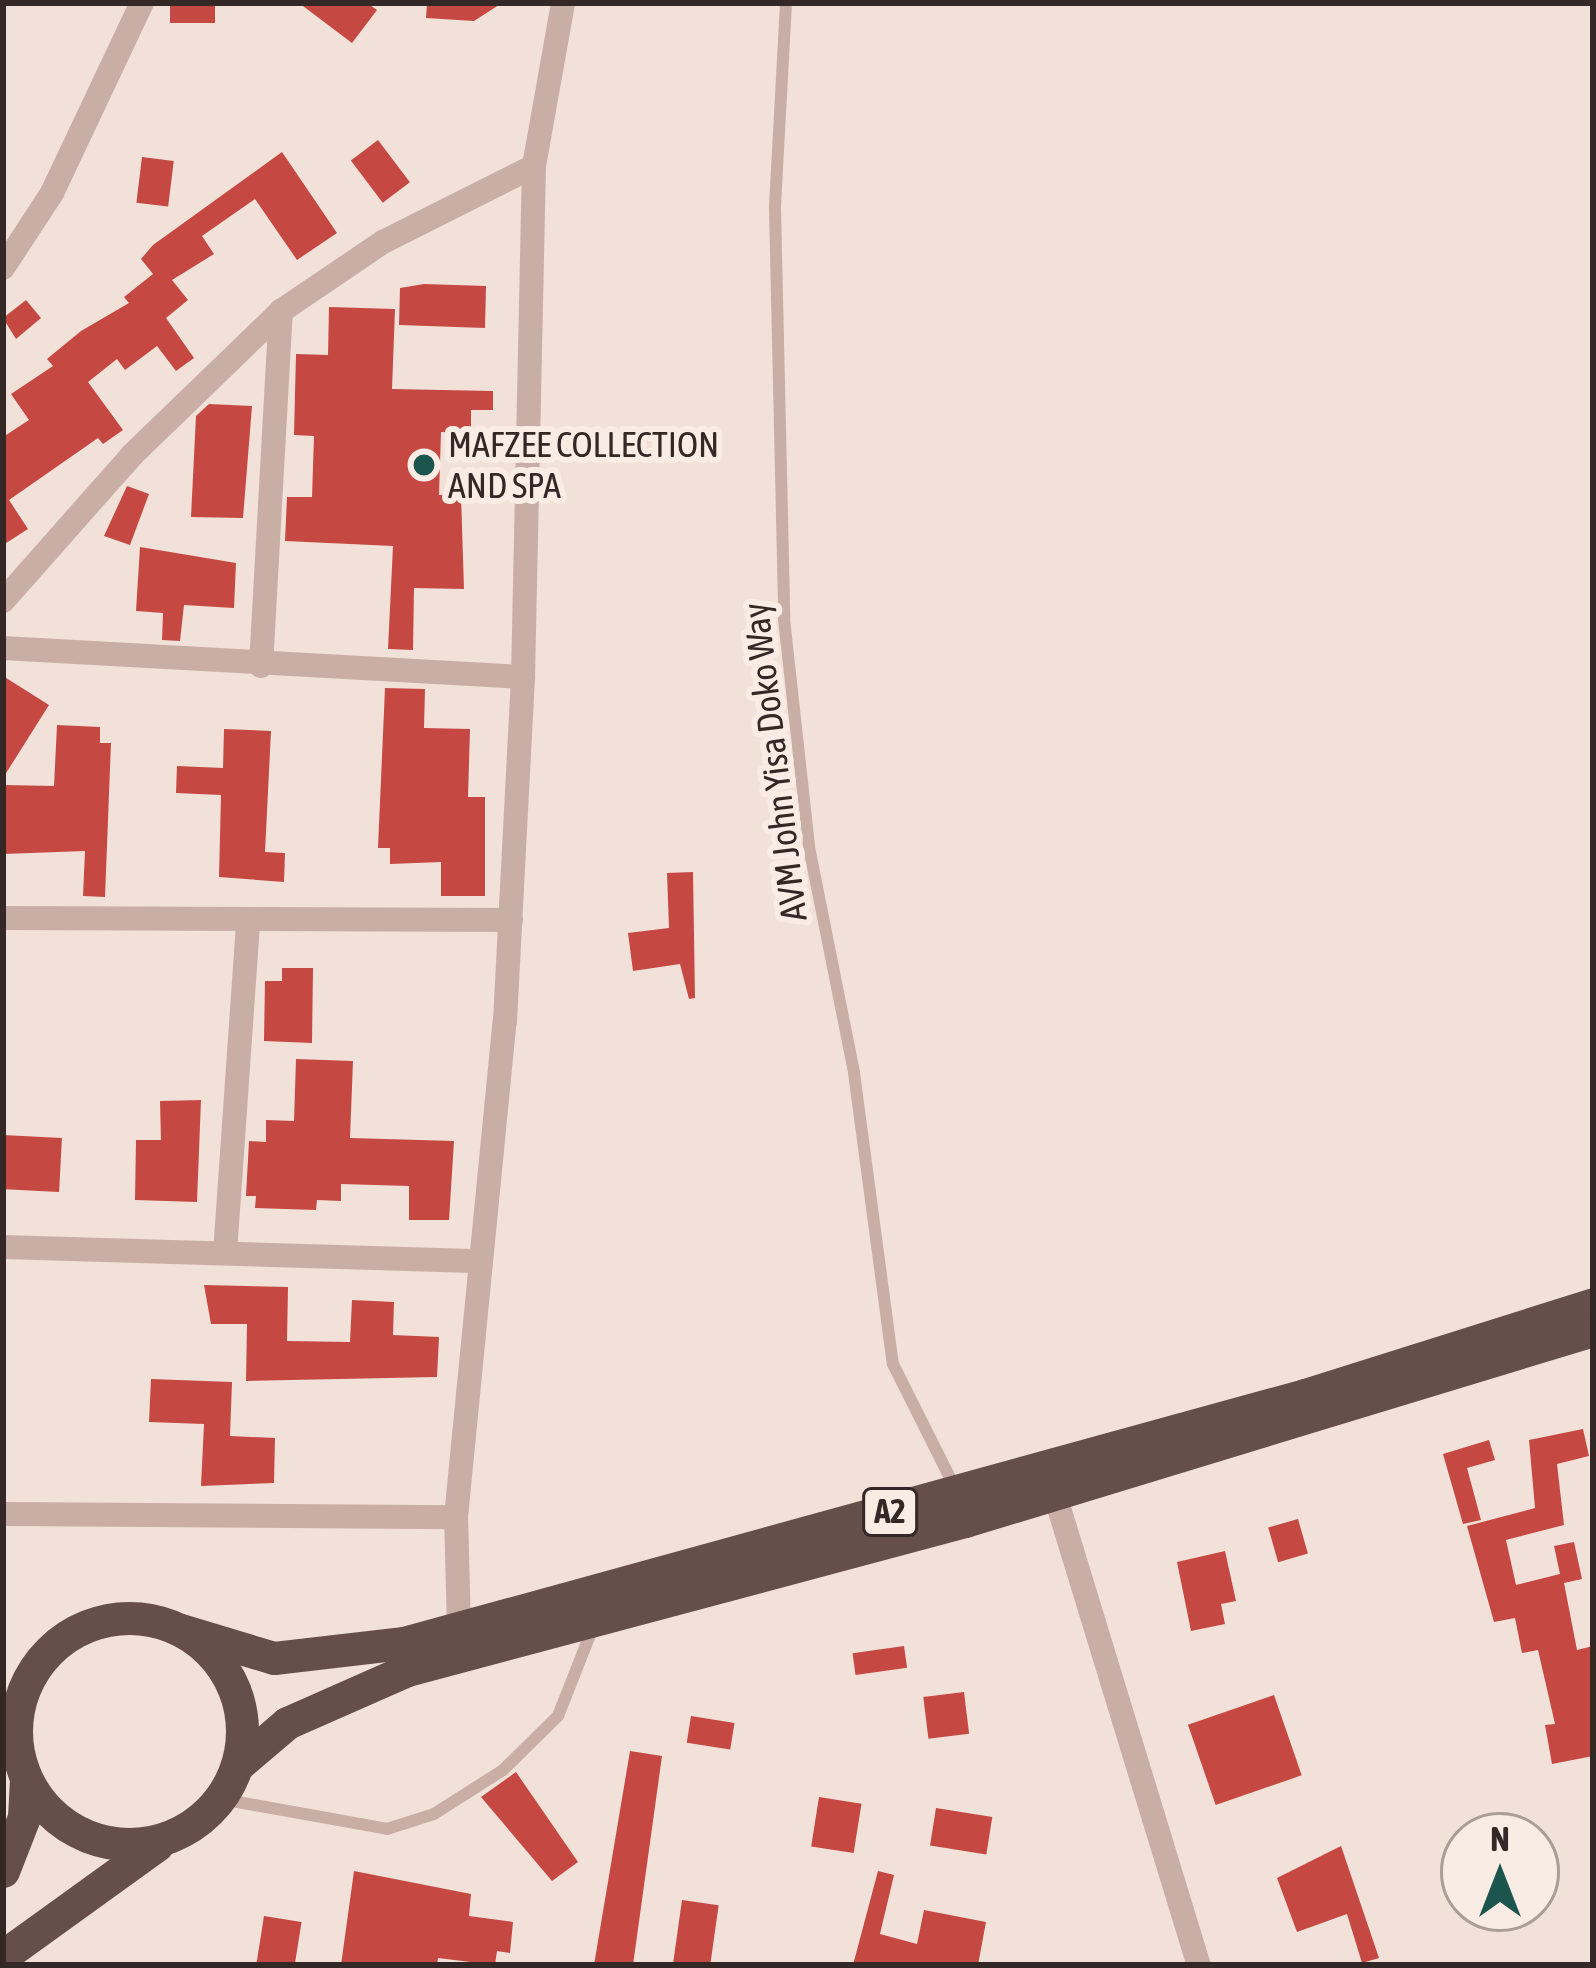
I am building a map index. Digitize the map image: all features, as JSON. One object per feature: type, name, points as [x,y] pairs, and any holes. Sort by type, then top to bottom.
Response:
[{"type":"highway","name":"A2","points":[[181,1630],[243,1654],[310,1658],[459,1629],[958,1494],[1593,1304]]},
{"type":"highway","name":"A2","points":[[239,1763],[287,1723],[361,1686],[1055,1495],[1593,1330]]},
{"type":"highway","points":[[3,1666],[104,1621],[143,1619],[181,1630],[212,1654],[234,1686],[243,1724],[239,1763],[221,1799],[192,1826],[128,1862],[3,1956]]},
{"type":"highway","points":[[3,1871],[24,1816],[15,1756],[27,1685],[67,1636]]},
{"type":"highway","points":[[15,1756],[49,1811],[99,1839],[156,1841],[192,1826]]},
{"type":"street","points":[[3,268],[52,193],[142,3]]},
{"type":"street","points":[[459,1629],[456,1517],[511,920],[524,677],[534,166],[563,3]]},
{"type":"street","points":[[3,601],[132,455],[281,311],[383,242],[534,166]]},
{"type":"street","points":[[261,666],[281,311]]},
{"type":"street","points":[[3,648],[261,666],[524,677]]},
{"type":"street","points":[[3,917],[511,920]]},
{"type":"street","points":[[225,1253],[248,922]]},
{"type":"street","points":[[3,1247],[481,1261]]},
{"type":"street","points":[[1055,1495],[1199,1965]]},
{"type":"street","points":[[3,1514],[456,1517]]},
{"type":"lane","name":"AVM John Yisa Doko Way","points":[[786,3],[775,208],[784,620],[806,824],[854,1073],[893,1364],[958,1494]]},
{"type":"lane","points":[[221,1799],[387,1828],[434,1814],[503,1770],[558,1716],[596,1620]]},
{"type":"building","points":[[170,3],[215,3],[215,23],[170,23]]},
{"type":"building","points":[[299,3],[367,3],[377,10],[352,43]]},
{"type":"building","points":[[427,3],[502,3],[474,21],[426,18]]},
{"type":"building","points":[[378,140],[410,182],[383,203],[351,160]]},
{"type":"building","points":[[282,152],[337,233],[297,260],[255,199],[202,236],[214,254],[172,280],[188,300],[166,318],[194,358],[176,371],[157,346],[125,370],[117,359],[88,382],[123,430],[103,444],[98,438],[9,500],[28,529],[3,545],[3,437],[29,420],[11,394],[53,366],[47,359],[81,331],[129,303],[124,297],[153,274],[141,259],[153,245]]},
{"type":"building","points":[[142,157],[174,161],[168,207],[136,203]]},
{"type":"building","points":[[486,286],[485,328],[399,325],[400,288]]},
{"type":"building","points":[[26,300],[41,318],[16,339],[3,318]]},
{"type":"building","points":[[329,307],[395,309],[392,389],[493,391],[493,410],[471,410],[471,433],[441,432],[439,495],[461,495],[464,589],[414,588],[413,650],[388,649],[393,546],[285,541],[287,497],[312,497],[314,436],[294,435],[296,354],[328,355]]},
{"type":"building","points":[[209,404],[252,406],[243,518],[191,517],[196,416]]},
{"type":"building","points":[[127,486],[149,494],[130,545],[104,536]]},
{"type":"building","points":[[140,547],[236,563],[234,608],[184,605],[180,641],[162,640],[163,613],[136,611]]},
{"type":"building","points":[[3,676],[49,705],[3,778]]},
{"type":"building","points":[[385,688],[425,689],[424,728],[470,729],[468,797],[485,797],[485,896],[441,896],[441,862],[390,864],[390,848],[378,848]]},
{"type":"building","points":[[57,725],[100,727],[100,743],[111,743],[105,897],[83,896],[85,851],[3,854],[3,785],[54,786]]},
{"type":"building","points":[[224,729],[271,731],[265,852],[285,853],[284,882],[219,877],[221,795],[176,793],[177,766],[223,768]]},
{"type":"building","points":[[693,872],[695,998],[689,999],[680,964],[633,971],[628,933],[669,928],[667,873]]},
{"type":"building","points":[[282,968],[313,968],[312,1043],[264,1041],[265,981],[282,981]]},
{"type":"building","points":[[296,1059],[353,1061],[350,1138],[454,1141],[449,1220],[409,1220],[409,1186],[341,1184],[341,1201],[317,1200],[316,1210],[255,1208],[256,1196],[246,1196],[249,1141],[266,1142],[266,1120],[294,1121]]},
{"type":"building","points":[[201,1100],[197,1202],[135,1200],[136,1140],[161,1140],[160,1101]]},
{"type":"building","points":[[3,1135],[62,1138],[59,1192],[3,1189]]},
{"type":"building","points":[[204,1285],[288,1287],[287,1341],[350,1342],[352,1300],[394,1302],[393,1335],[439,1337],[437,1377],[246,1381],[247,1324],[211,1324]]},
{"type":"building","points":[[151,1379],[232,1382],[230,1436],[275,1438],[274,1483],[201,1486],[204,1424],[149,1422]]},
{"type":"building","points":[[1583,1429],[1589,1456],[1557,1464],[1564,1525],[1506,1540],[1516,1585],[1560,1574],[1554,1546],[1574,1542],[1582,1579],[1564,1583],[1577,1650],[1593,1646],[1593,1756],[1552,1764],[1545,1725],[1555,1724],[1538,1650],[1522,1653],[1515,1618],[1494,1622],[1467,1526],[1535,1508],[1529,1440]]},
{"type":"building","points":[[1489,1440],[1495,1460],[1467,1468],[1481,1520],[1463,1524],[1443,1454]]},
{"type":"building","points":[[1298,1519],[1308,1554],[1278,1562],[1268,1528]]},
{"type":"building","points":[[1225,1551],[1236,1601],[1221,1604],[1225,1624],[1191,1631],[1177,1562]]},
{"type":"building","points":[[904,1646],[907,1668],[856,1675],[853,1653]]},
{"type":"building","points":[[964,1692],[969,1734],[928,1739],[923,1697]]},
{"type":"building","points":[[1274,1695],[1302,1775],[1216,1805],[1188,1725]]},
{"type":"building","points":[[691,1716],[734,1723],[730,1750],[687,1743]]},
{"type":"building","points":[[630,1751],[662,1756],[633,1965],[594,1965]]},
{"type":"building","points":[[516,1772],[578,1862],[552,1881],[481,1797]]},
{"type":"building","points":[[819,1797],[861,1804],[854,1853],[811,1846]]},
{"type":"building","points":[[936,1808],[992,1817],[986,1854],[930,1846]]},
{"type":"building","points":[[1341,1846],[1379,1958],[1362,1963],[1347,1914],[1297,1932],[1277,1878]]},
{"type":"building","points":[[354,1871],[471,1894],[469,1916],[513,1922],[510,1953],[497,1951],[495,1965],[438,1958],[437,1965],[341,1965]]},
{"type":"building","points":[[878,1871],[894,1875],[880,1934],[917,1944],[924,1910],[986,1922],[978,1965],[853,1965]]},
{"type":"building","points":[[682,1900],[719,1905],[710,1965],[673,1965]]},
{"type":"building","points":[[264,1916],[302,1922],[295,1965],[256,1964]]},
{"type":"place","name":"MAFZEE COLLECTION AND SPA","points":[[424,465]]}]
